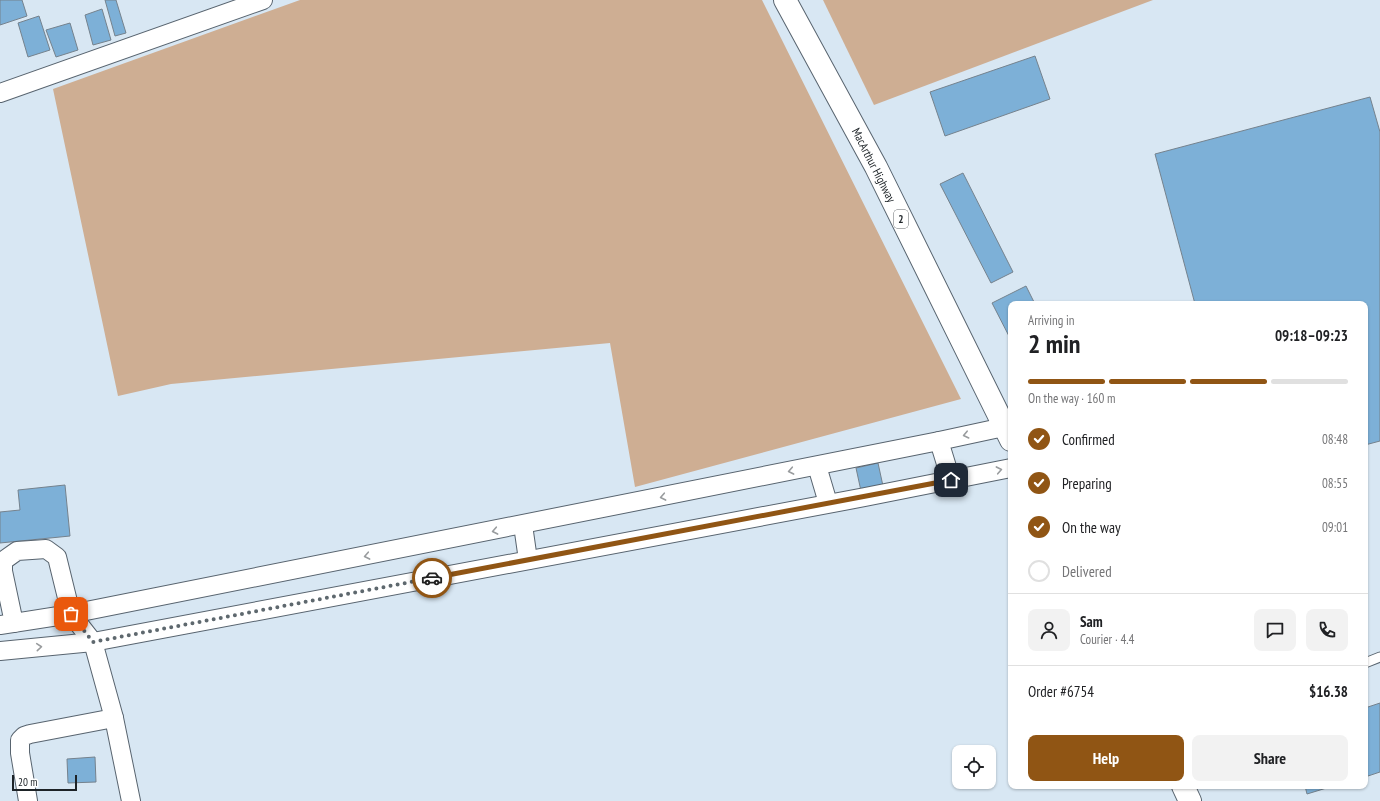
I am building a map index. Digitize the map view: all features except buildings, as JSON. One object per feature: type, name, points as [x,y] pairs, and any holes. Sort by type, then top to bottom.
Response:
[{"type":"highway","name":"MacArthur Highway","points":[[786,0],[876,167],[1008,434]]},
{"type":"highway","points":[[1184,789],[1190,801]]},
{"type":"street","points":[[0,93],[263,0]]},
{"type":"street","points":[[131,801],[114,718],[93,642],[71,614],[57,557],[46,549],[17,550],[3,561],[7,624],[71,614],[939,441],[1008,434]]},
{"type":"street","points":[[939,441],[951,480]]},
{"type":"street","points":[[817,466],[828,503]]},
{"type":"street","points":[[0,651],[93,642],[1008,469]]},
{"type":"street","points":[[523,525],[528,560]]},
{"type":"street","points":[[28,801],[20,754],[20,740],[24,736],[114,718]]},
{"type":"lane","points":[[1368,662],[1380,657]]},
{"type":"shaded area","points":[[300,0],[762,0],[961,399],[635,487],[610,343],[171,384],[118,396],[53,89]]},
{"type":"shaded area","points":[[823,0],[1153,0],[874,105]]},
{"type":"way so far","points":[[71,614],[93,642],[432,578]]},
{"type":"route","points":[[432,578],[951,480]]}]
